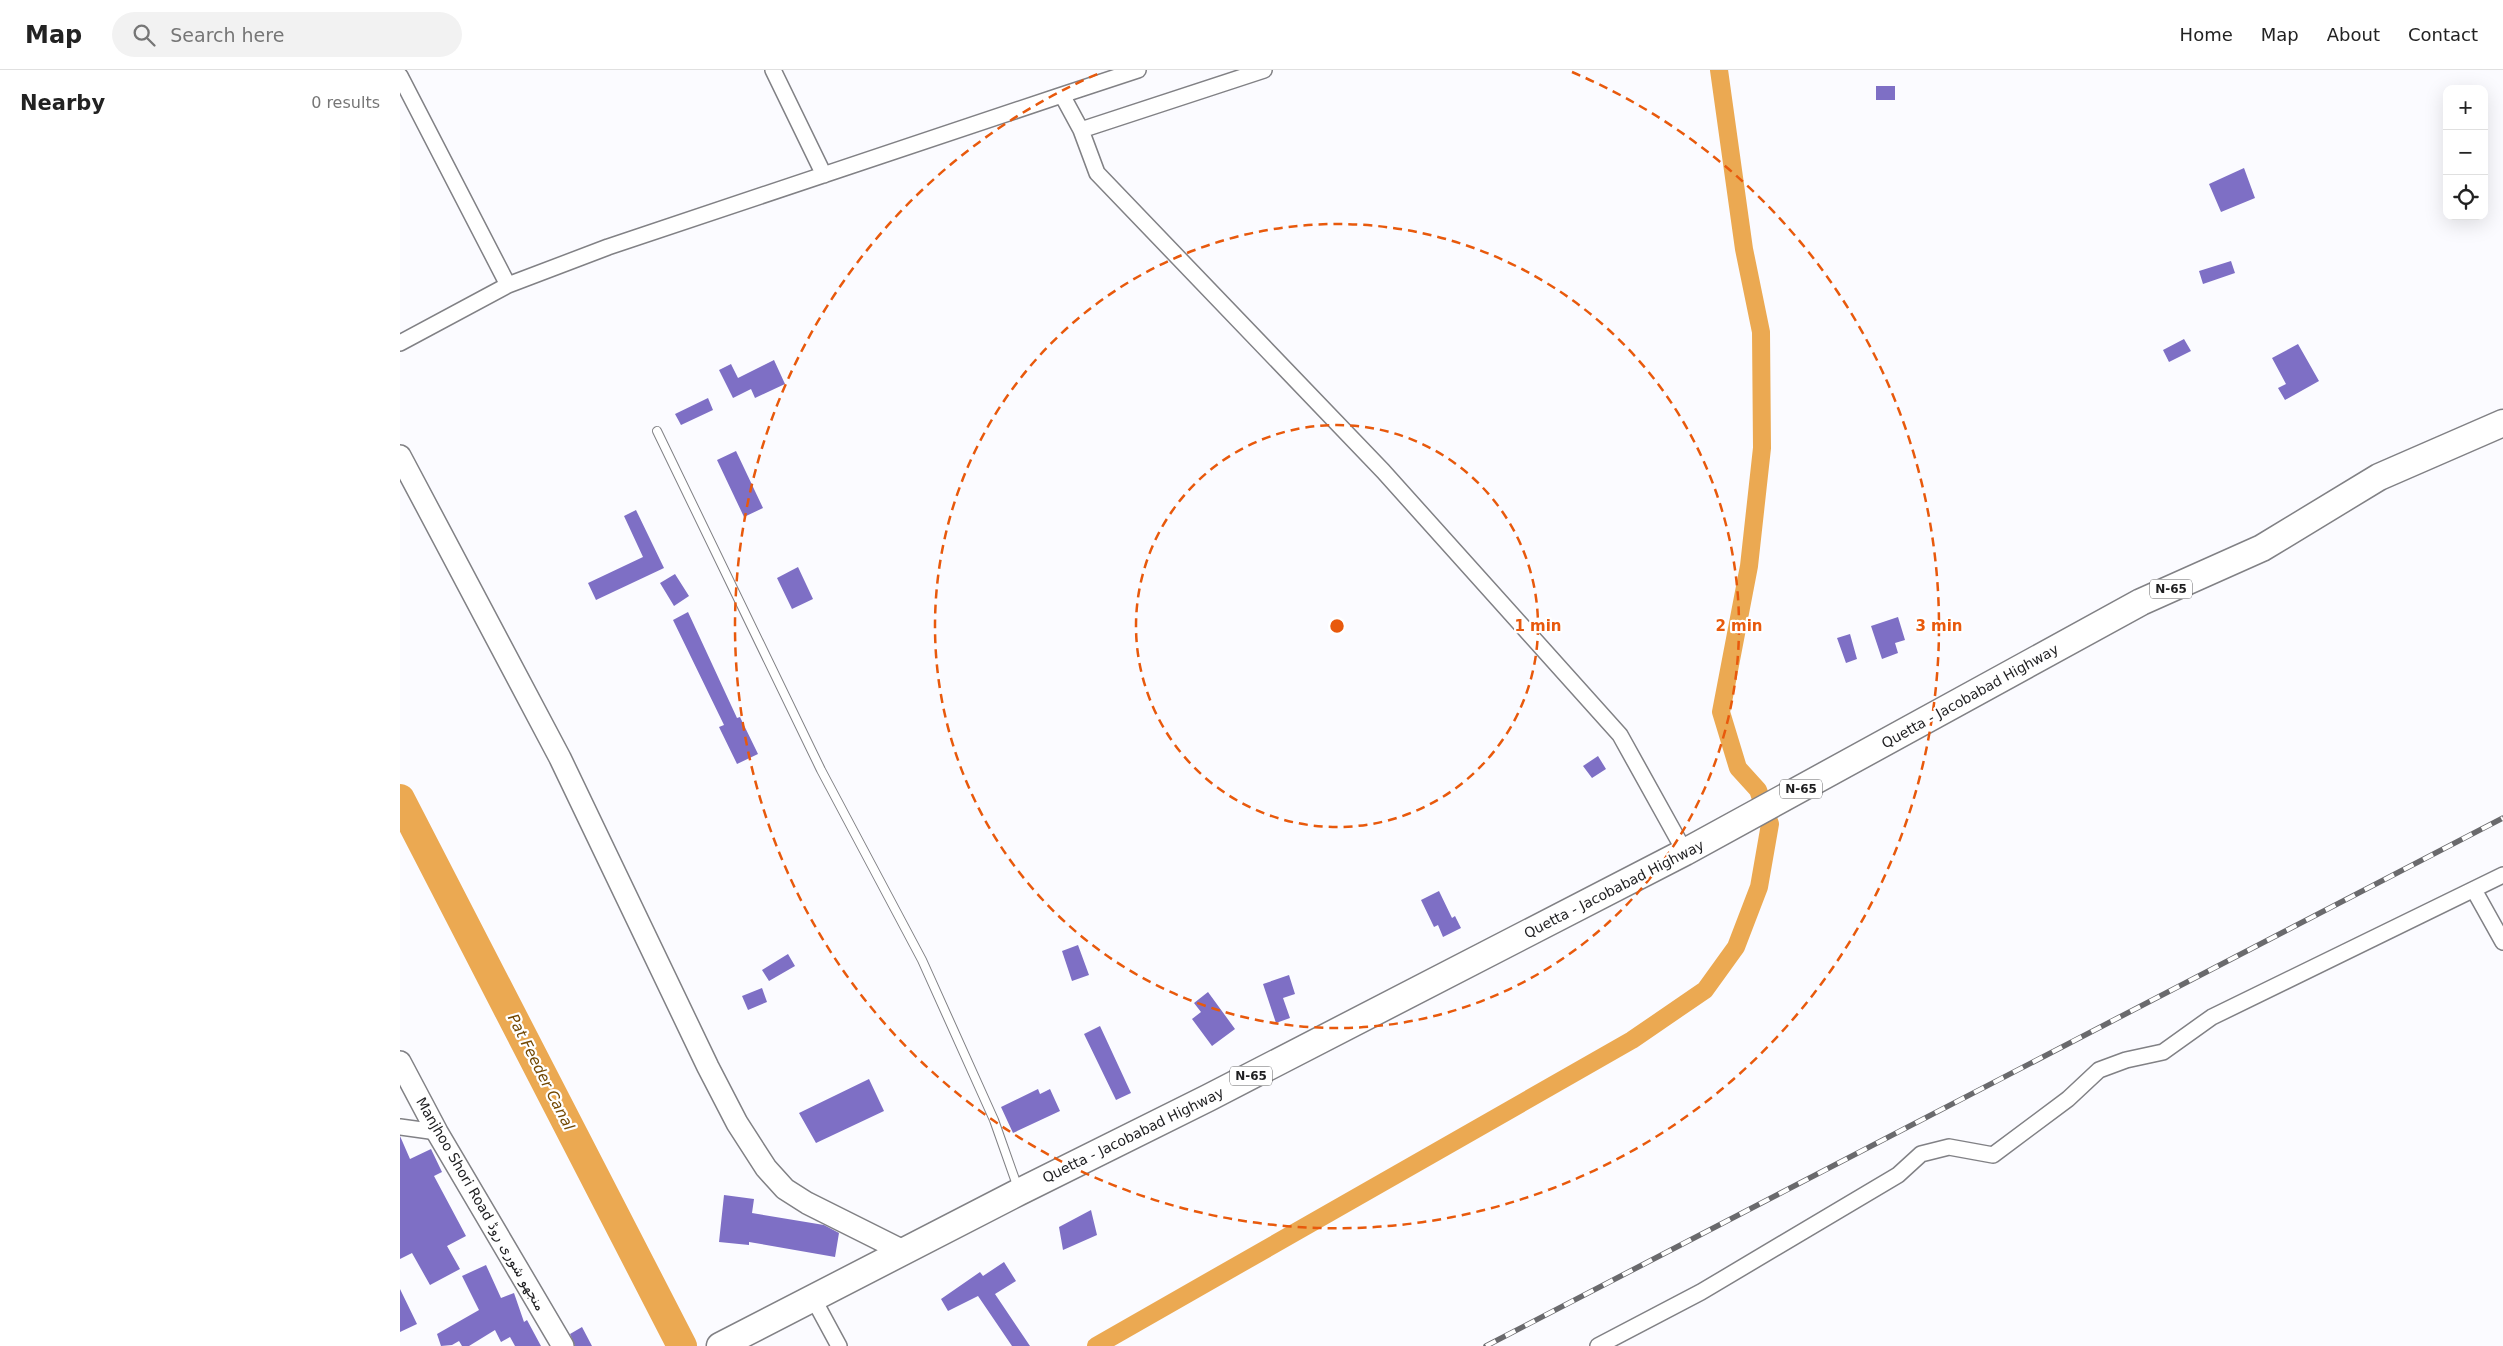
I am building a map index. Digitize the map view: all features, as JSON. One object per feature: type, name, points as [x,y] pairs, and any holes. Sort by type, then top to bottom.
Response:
[{"type":"highway","name":"Quetta - Jacobabad Highway","points":[[730,1340],[1019,1192],[1217,1094],[1685,852],[2141,602],[2262,548],[2379,477],[2503,423]]},
{"type":"street","points":[[773,70],[824,175]]},
{"type":"street","points":[[400,343],[508,285],[608,247],[1138,70]]},
{"type":"street","points":[[1081,130],[1264,70]]},
{"type":"street","points":[[400,76],[508,285]]},
{"type":"street","points":[[1062,95],[1081,130],[1097,173],[1383,471],[1620,735],[1685,852]]},
{"type":"street","points":[[400,456],[560,758],[708,1067],[737,1123],[756,1153],[766,1168],[785,1189],[807,1203],[905,1252]]},
{"type":"street","points":[[1598,1346],[1701,1292],[1821,1221],[1898,1175],[1921,1154],[1949,1147],[1993,1155],[2068,1099],[2099,1070],[2126,1060],[2164,1052],[2212,1017],[2503,875]]},
{"type":"street","points":[[2474,890],[2503,942]]},
{"type":"street","name":"Manjhoo Shori Road منجھو شوری روڈ","points":[[400,1062],[437,1132],[564,1346]]},
{"type":"street","points":[[400,1127],[437,1132]]},
{"type":"street","points":[[813,1298],[839,1346]]},
{"type":"lane","points":[[656,431],[822,770],[922,960],[994,1120],[1019,1192]]},
{"type":"building","points":[[1876,86],[1895,86],[1895,100],[1876,100]]},
{"type":"building","points":[[2244,168],[2255,198],[2221,212],[2209,184]]},
{"type":"building","points":[[2231,261],[2235,273],[2203,284],[2199,271]]},
{"type":"building","points":[[2184,339],[2191,351],[2169,362],[2163,350]]},
{"type":"building","points":[[2298,344],[2319,381],[2285,400],[2278,388],[2286,384],[2272,358]]},
{"type":"building","points":[[774,360],[785,384],[755,398],[751,389],[733,398],[719,370],[731,364],[738,378]]},
{"type":"building","points":[[708,398],[713,410],[681,425],[675,414]]},
{"type":"building","points":[[736,451],[763,508],[744,517],[717,460]]},
{"type":"building","points":[[636,510],[664,568],[596,600],[588,583],[643,557],[624,516]]},
{"type":"building","points":[[798,567],[813,599],[792,609],[777,578]]},
{"type":"building","points":[[675,574],[689,596],[674,606],[660,583]]},
{"type":"building","points":[[688,612],[737,718],[740,717],[758,754],[737,764],[719,727],[724,725],[673,620]]},
{"type":"building","points":[[1898,617],[1905,640],[1895,643],[1898,653],[1882,659],[1871,626]]},
{"type":"building","points":[[1850,634],[1857,659],[1846,663],[1837,638]]},
{"type":"building","points":[[1598,756],[1606,769],[1592,778],[1583,766]]},
{"type":"building","points":[[1439,891],[1452,918],[1455,916],[1461,928],[1443,937],[1438,925],[1434,927],[1421,900]]},
{"type":"building","points":[[1078,945],[1089,975],[1072,981],[1062,951]]},
{"type":"building","points":[[788,954],[795,966],[769,981],[762,970]]},
{"type":"building","points":[[1289,975],[1295,994],[1283,998],[1290,1018],[1276,1023],[1263,984]]},
{"type":"building","points":[[762,988],[767,1002],[748,1010],[742,996]]},
{"type":"building","points":[[1208,992],[1235,1029],[1212,1046],[1192,1019],[1201,1012],[1194,1003]]},
{"type":"building","points":[[1100,1026],[1131,1093],[1116,1100],[1084,1034]]},
{"type":"building","points":[[869,1079],[884,1111],[816,1143],[799,1113]]},
{"type":"building","points":[[1038,1089],[1040,1094],[1050,1089],[1060,1111],[1013,1133],[1001,1107]]},
{"type":"building","points":[[400,1136],[410,1159],[431,1149],[442,1172],[434,1176],[466,1236],[447,1246],[460,1269],[430,1285],[412,1253],[400,1259]]},
{"type":"building","points":[[724,1195],[754,1199],[752,1213],[824,1225],[839,1233],[835,1257],[749,1242],[749,1245],[719,1242]]},
{"type":"building","points":[[1091,1210],[1097,1235],[1063,1250],[1059,1227]]},
{"type":"building","points":[[1004,1262],[1016,1281],[995,1294],[1030,1346],[1012,1346],[978,1296],[948,1311],[941,1299],[980,1272],[983,1276]]},
{"type":"building","points":[[486,1265],[501,1298],[514,1293],[524,1322],[527,1320],[541,1346],[515,1346],[510,1337],[501,1342],[495,1330],[469,1346],[462,1346],[459,1341],[452,1345],[441,1346],[437,1334],[479,1310],[462,1276]]},
{"type":"building","points":[[400,1289],[417,1324],[400,1332]]},
{"type":"building","points":[[582,1327],[592,1346],[575,1346],[570,1334]]},
{"type":"waterway","points":[[1096,1346],[1632,1040],[1705,990],[1736,947],[1759,887],[1770,824],[1758,790],[1738,768],[1721,712],[1749,566],[1762,448],[1761,332],[1744,249],[1719,70]]},
{"type":"waterway","name":"Pat Feeder Canal","points":[[400,799],[682,1346]]},
{"type":"railway","points":[[1486,1346],[2503,818]]}]
